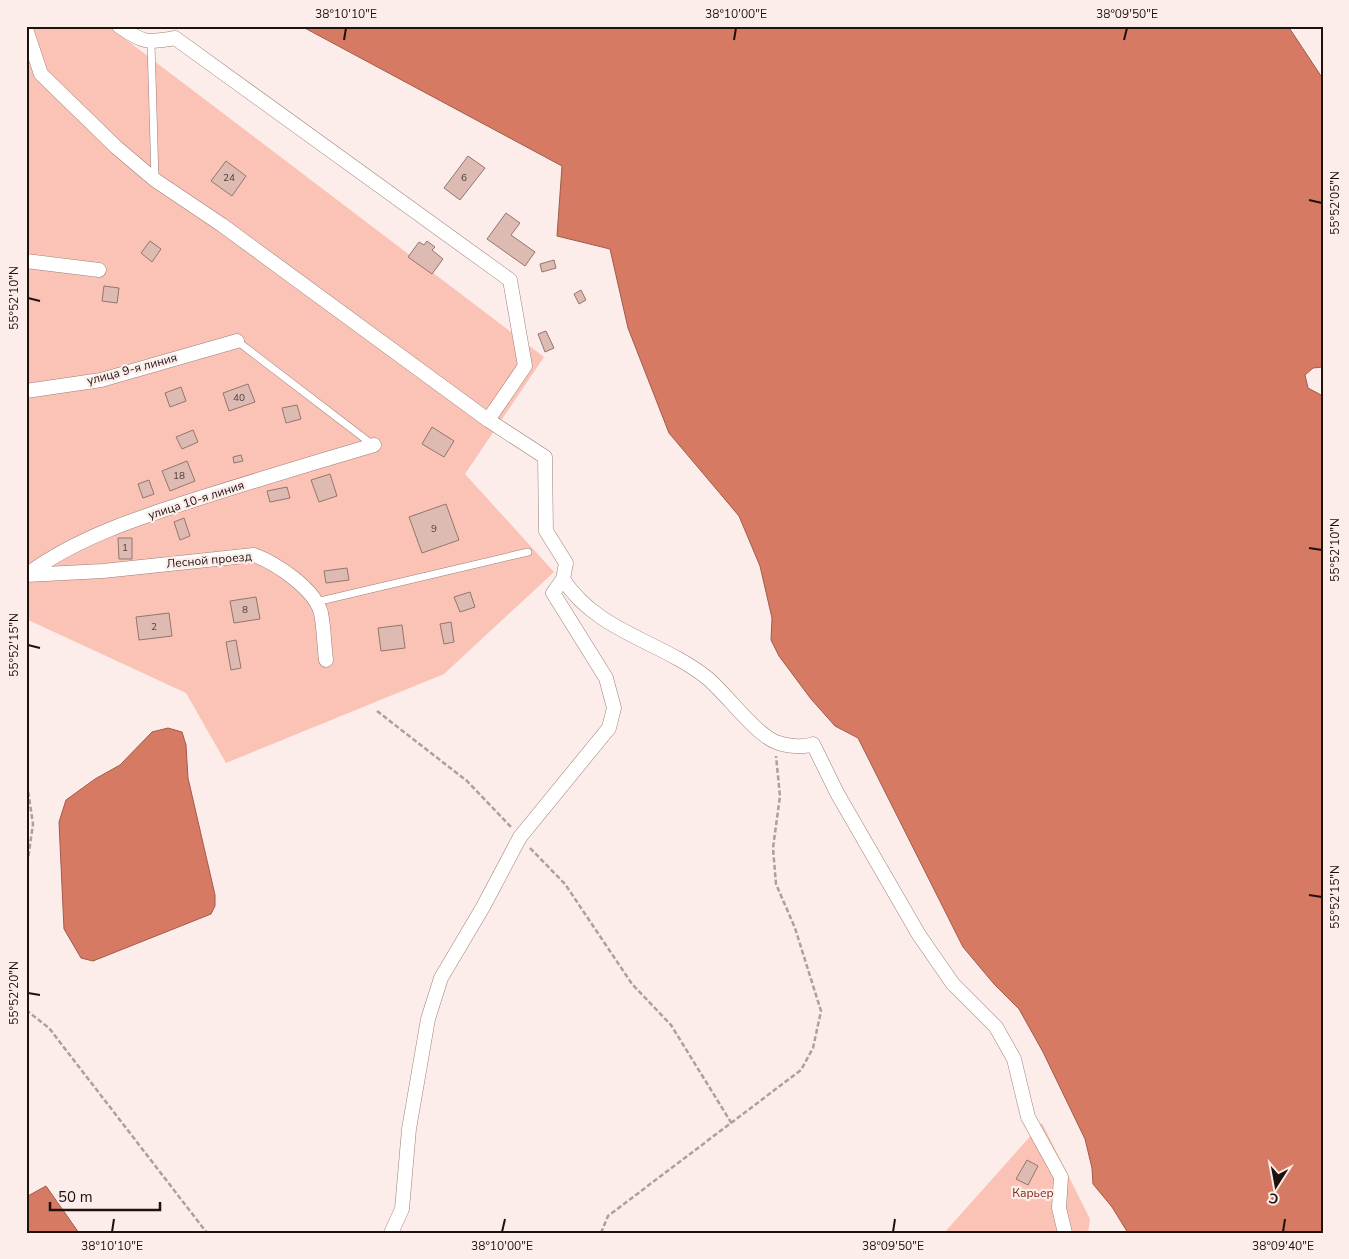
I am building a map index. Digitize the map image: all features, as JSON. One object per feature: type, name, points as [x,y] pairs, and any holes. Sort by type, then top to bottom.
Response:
[{"type":"street","points":[[119,26],[136,38],[151,42],[175,38],[510,280],[525,366],[488,420]]},
{"type":"street","points":[[26,28],[41,74],[110,141],[155,180],[222,225],[488,420],[545,457],[546,531],[566,563],[563,579],[553,593],[606,678],[614,708],[609,728],[520,837],[483,907],[441,978],[428,1019],[409,1128],[402,1209],[391,1233]]},
{"type":"street","points":[[26,262],[99,270]]},
{"type":"street","name":"улица 9-я линия","points":[[26,391],[101,380],[237,341]]},
{"type":"street","name":"улица 10-я линия","points":[[26,575],[47,559],[93,535],[183,504],[374,445]]},
{"type":"street","name":"Лесной проезд","points":[[26,575],[103,570],[254,555],[268,560],[285,572],[316,602]]},
{"type":"street","points":[[563,579],[574,597],[604,619],[634,638],[705,676],[743,716],[775,742],[808,746],[813,744],[836,793],[919,934],[952,984],[996,1027],[1014,1058],[1028,1117],[1062,1177],[1059,1208],[1065,1233]]},
{"type":"street","points":[[316,602],[321,613],[326,660]]},
{"type":"lane","points":[[151,42],[155,180]]},
{"type":"lane","points":[[237,341],[374,445]]},
{"type":"lane","points":[[316,602],[528,552]]},
{"type":"path","points":[[376,711],[467,781],[565,884],[632,984],[671,1024],[732,1124]]},
{"type":"path","points":[[601,1233],[608,1216],[801,1070],[813,1048],[821,1011],[795,928],[776,884],[773,848],[780,796],[775,742]]},
{"type":"path","points":[[26,777],[33,824],[26,873]]},
{"type":"path","points":[[26,1010],[49,1028],[207,1233]]},
{"type":"green space","points":[[26,26],[108,26],[544,357],[465,474],[554,572],[444,674],[226,763],[186,693],[26,619]]},
{"type":"green space","name":"Карьер","points":[[1042,1123],[1090,1219],[1088,1233],[944,1233]]},
{"type":"shaded area","points":[[301,26],[1288,26],[1323,79],[1323,367],[1313,368],[1305,375],[1308,388],[1323,396],[1323,1233],[1128,1233],[1112,1207],[1093,1184],[1092,1168],[1085,1139],[1043,1052],[1019,1009],[994,984],[963,947],[858,738],[835,726],[811,699],[779,656],[771,640],[772,618],[760,566],[739,516],[669,433],[628,328],[610,249],[557,236],[562,166]]},
{"type":"shaded area","points":[[168,728],[182,732],[186,745],[188,778],[215,895],[215,906],[211,914],[93,961],[81,958],[64,929],[59,822],[66,800],[95,779],[120,765],[152,732]]},
{"type":"shaded area","points":[[46,1186],[79,1233],[26,1233],[26,1197]]},
{"type":"building","points":[[468,156],[485,168],[460,200],[444,188]]},
{"type":"building","points":[[226,161],[246,176],[232,196],[211,181]]},
{"type":"building","points":[[506,213],[520,223],[511,235],[535,252],[525,266],[487,239]]},
{"type":"building","points":[[150,241],[161,249],[152,262],[141,253]]},
{"type":"building","points":[[427,241],[435,247],[432,250],[443,259],[432,274],[408,257],[419,242],[424,245]]},
{"type":"building","points":[[554,260],[556,268],[542,272],[540,264]]},
{"type":"building","points":[[104,286],[119,288],[117,303],[102,301]]},
{"type":"building","points":[[581,290],[586,300],[579,304],[574,294]]},
{"type":"building","points":[[546,331],[554,348],[545,352],[538,334]]},
{"type":"building","points":[[248,384],[255,402],[229,411],[223,393]]},
{"type":"building","points":[[181,387],[186,401],[170,407],[165,393]]},
{"type":"building","points":[[297,405],[301,419],[286,423],[282,408]]},
{"type":"building","points":[[432,427],[454,441],[444,457],[422,444]]},
{"type":"building","points":[[193,430],[198,442],[182,449],[176,437]]},
{"type":"building","points":[[241,455],[243,461],[234,463],[233,457]]},
{"type":"building","points":[[187,461],[195,481],[170,491],[162,471]]},
{"type":"building","points":[[330,474],[337,496],[319,502],[311,480]]},
{"type":"building","points":[[149,480],[154,494],[143,498],[138,484]]},
{"type":"building","points":[[287,487],[290,498],[270,502],[267,491]]},
{"type":"building","points":[[446,504],[459,540],[422,553],[409,517]]},
{"type":"building","points":[[184,518],[190,536],[180,540],[174,522]]},
{"type":"building","points":[[118,538],[132,538],[132,559],[119,559]]},
{"type":"building","points":[[347,568],[349,580],[326,583],[324,571]]},
{"type":"building","points":[[470,592],[475,607],[460,612],[454,597]]},
{"type":"building","points":[[256,597],[260,619],[234,623],[230,601]]},
{"type":"building","points":[[169,613],[172,636],[139,640],[136,617]]},
{"type":"building","points":[[451,622],[454,642],[444,644],[440,624]]},
{"type":"building","points":[[402,625],[405,648],[381,651],[378,628]]},
{"type":"building","points":[[236,640],[241,668],[231,670],[226,642]]},
{"type":"building","points":[[1027,1160],[1038,1166],[1028,1185],[1016,1179]]}]
